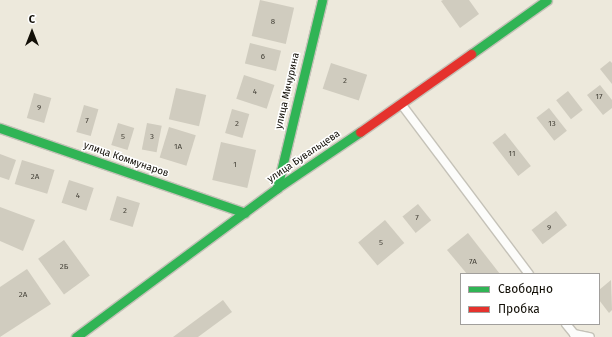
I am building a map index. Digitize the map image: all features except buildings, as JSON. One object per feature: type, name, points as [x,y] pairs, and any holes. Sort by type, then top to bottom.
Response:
[{"type":"main road","name":"улица Мичурина","points":[[276,188],[322,0]]},
{"type":"main road","name":"улица Бувальцева","points":[[76,337],[245,213],[276,188],[402,104],[547,0]]},
{"type":"main road","name":"улица Коммунаров","points":[[0,128],[245,213]]},
{"type":"lane","points":[[402,104],[528,273]]},
{"type":"lane","points":[[567,325],[574,334],[590,337]]},
{"type":"traffic: fast","points":[[277,188],[322,0]]},
{"type":"traffic: fast","points":[[471,54],[547,0]]},
{"type":"traffic: fast","points":[[0,128],[245,213]]},
{"type":"traffic: fast","points":[[76,337],[277,188],[360,132]]},
{"type":"traffic: jam","points":[[360,132],[471,54]]}]
